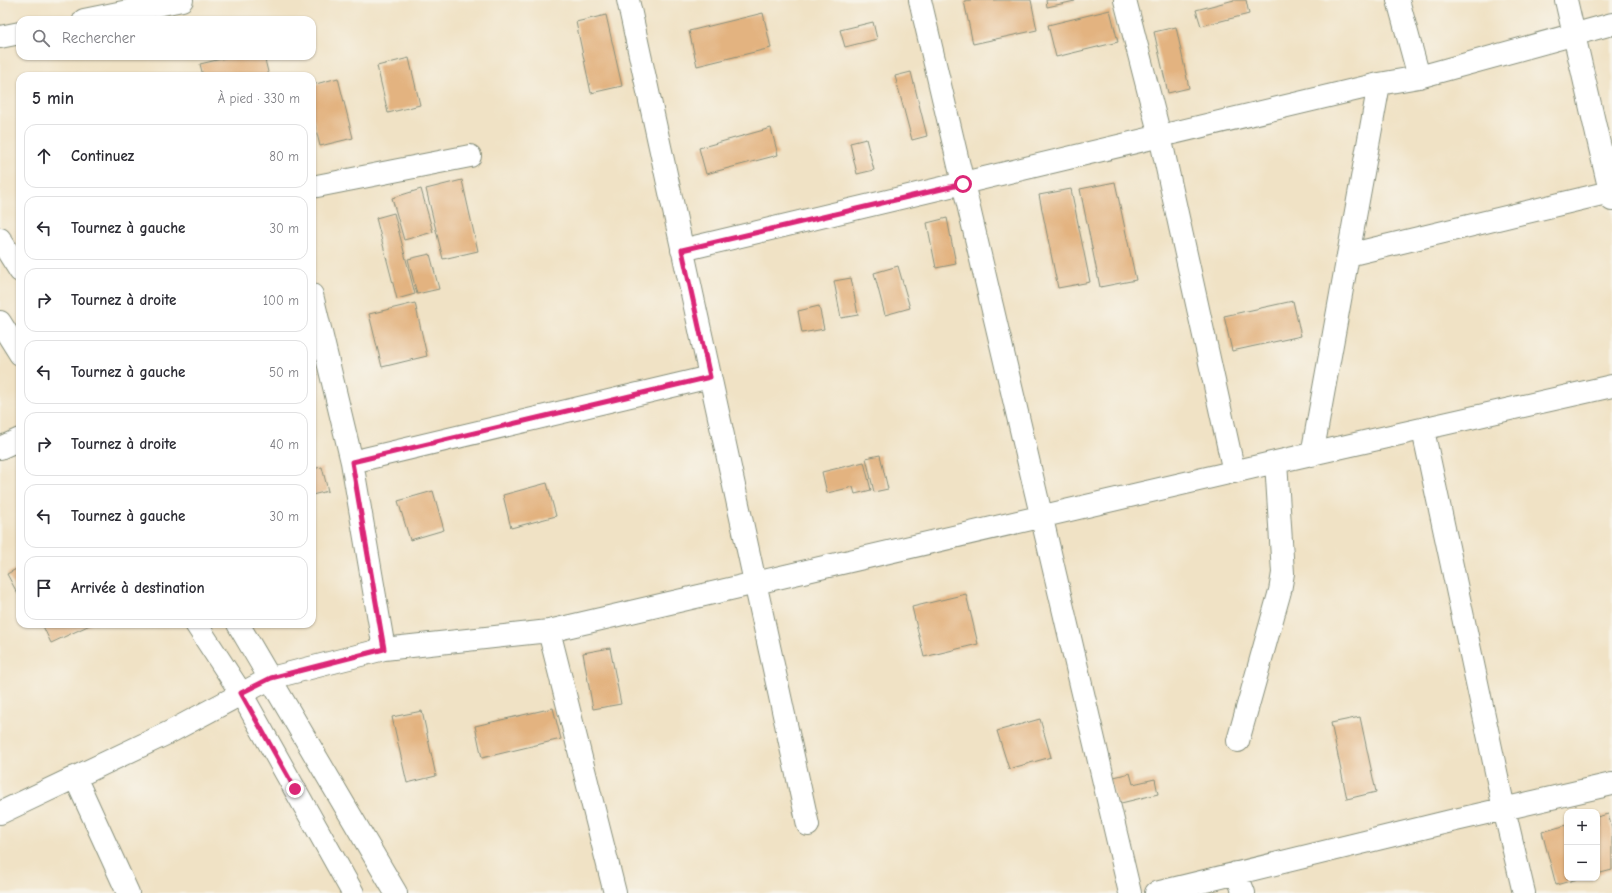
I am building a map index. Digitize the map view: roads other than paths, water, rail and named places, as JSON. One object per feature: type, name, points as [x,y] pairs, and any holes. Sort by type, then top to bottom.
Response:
[{"type":"street","points":[[104,16],[182,0]]},
{"type":"street","points":[[628,0],[754,584],[808,825]]},
{"type":"street","points":[[920,0],[1130,893]]},
{"type":"street","points":[[1126,0],[1160,136],[1234,472]]},
{"type":"street","points":[[1398,0],[1419,77]]},
{"type":"street","points":[[1348,255],[1611,196],[1566,0]]},
{"type":"street","points":[[682,250],[1379,84],[1419,77],[1612,24]]},
{"type":"street","points":[[0,37],[16,34]]},
{"type":"street","points":[[1312,455],[1379,84]]},
{"type":"street","points":[[316,186],[470,156]]},
{"type":"street","points":[[7,240],[16,261]]},
{"type":"street","points":[[316,312],[352,462],[384,649]]},
{"type":"street","points":[[0,322],[16,348]]},
{"type":"street","points":[[352,462],[710,377]]},
{"type":"street","points":[[0,813],[170,732],[271,678],[384,649],[549,631],[1276,462],[1423,430],[1612,386]]},
{"type":"street","points":[[1423,430],[1504,809],[1524,893]]},
{"type":"street","points":[[0,448],[16,441]]},
{"type":"street","points":[[1238,741],[1280,591],[1282,579],[1283,557],[1276,462]]},
{"type":"street","points":[[199,628],[241,693],[353,893]]},
{"type":"street","points":[[240,628],[396,893]]},
{"type":"street","points":[[549,631],[615,893]]},
{"type":"street","points":[[75,778],[128,893]]},
{"type":"street","points":[[1156,893],[1612,784]]},
{"type":"street","points":[[1236,873],[1244,893]]}]
